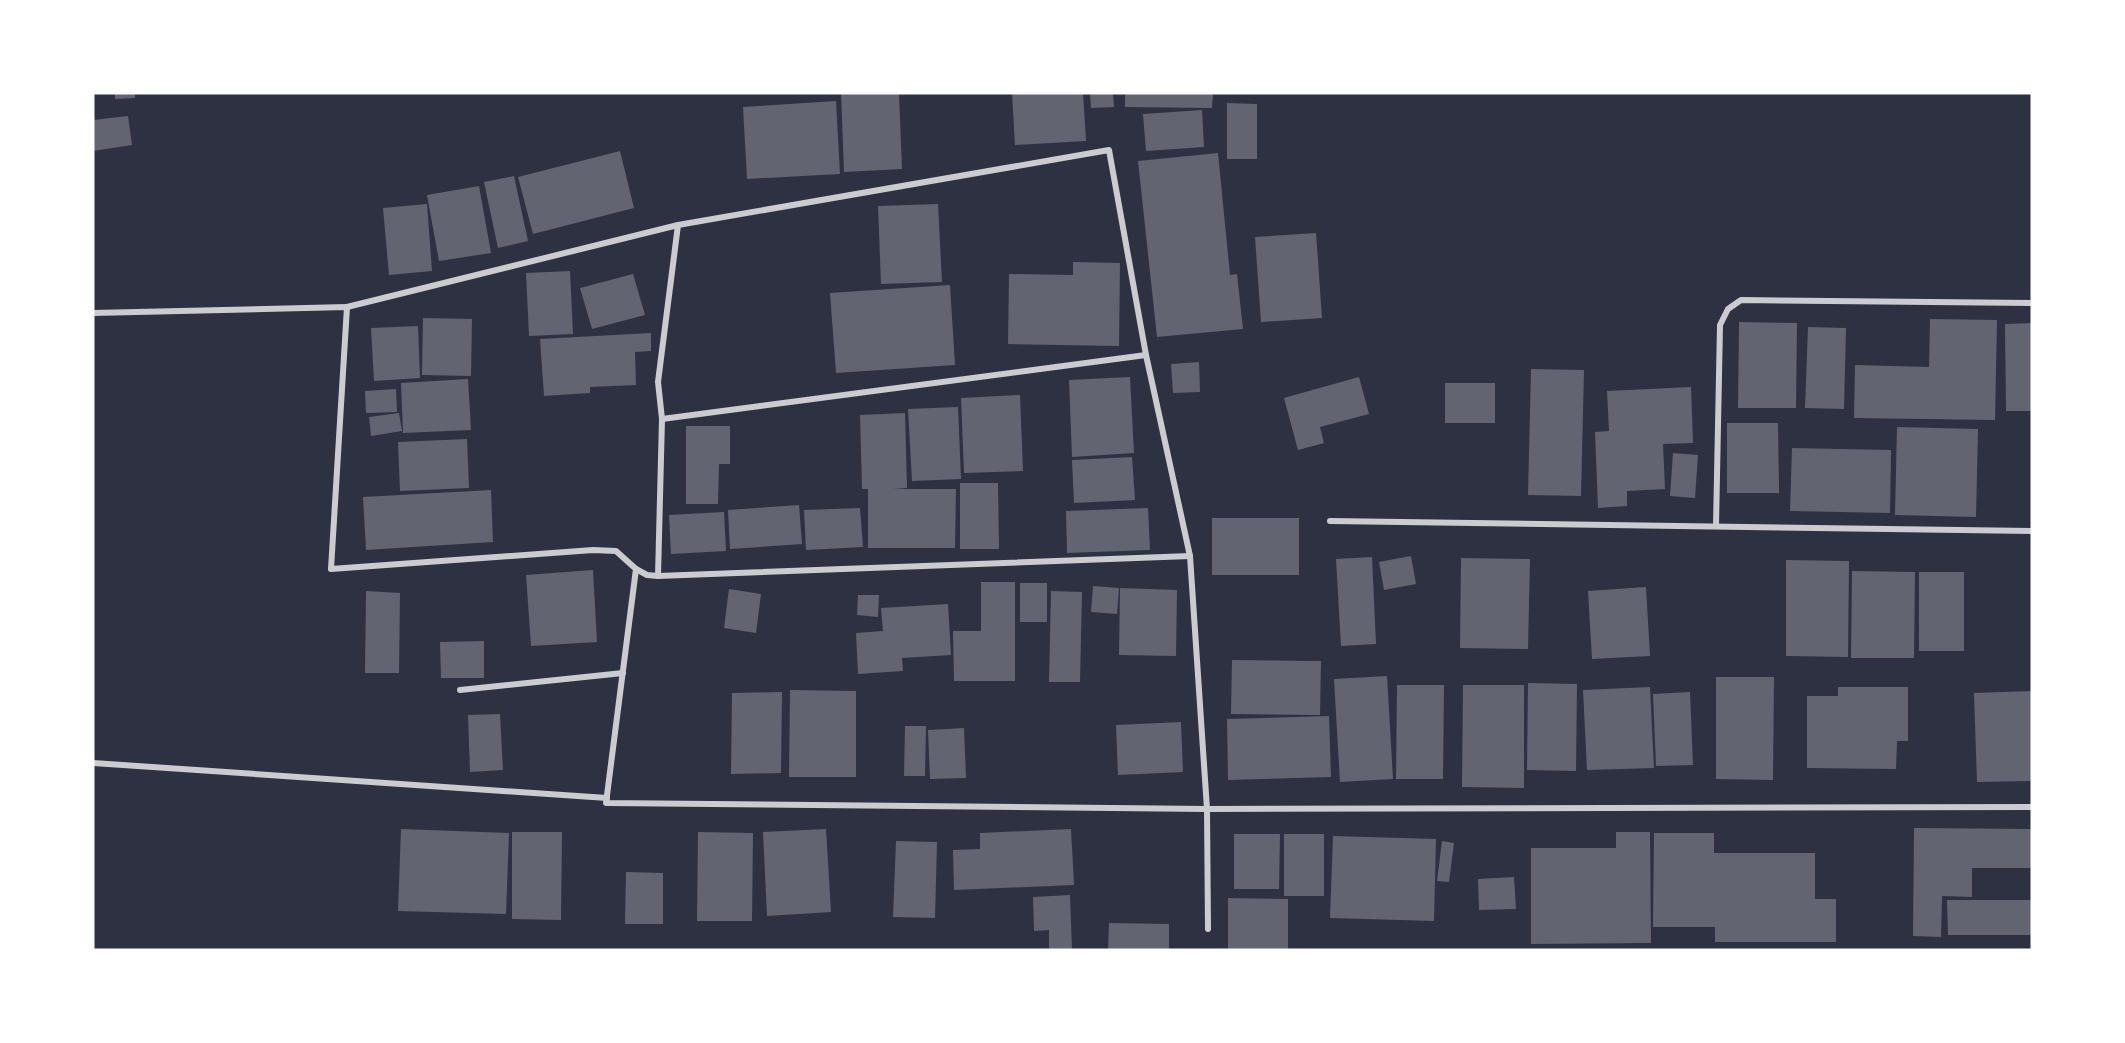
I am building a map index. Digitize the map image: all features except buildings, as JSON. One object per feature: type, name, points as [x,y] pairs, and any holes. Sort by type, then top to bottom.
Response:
[{"type":"street","points":[[93,313],[347,307],[678,225],[1109,150],[1146,355],[1190,556],[1207,809],[1208,929]]},
{"type":"street","points":[[658,576],[662,419],[658,382],[678,225]]},
{"type":"street","points":[[1716,526],[1720,325],[1728,309],[1742,300],[2032,303]]},
{"type":"street","points":[[347,307],[331,569],[593,550],[616,551],[636,569],[647,575],[658,576],[1190,556]]},
{"type":"street","points":[[662,419],[1146,355]]},
{"type":"street","points":[[1330,520],[2032,531]]},
{"type":"street","points":[[636,569],[606,803],[1207,809],[2032,807]]},
{"type":"street","points":[[460,690],[623,673]]},
{"type":"street","points":[[93,764],[607,798]]}]
